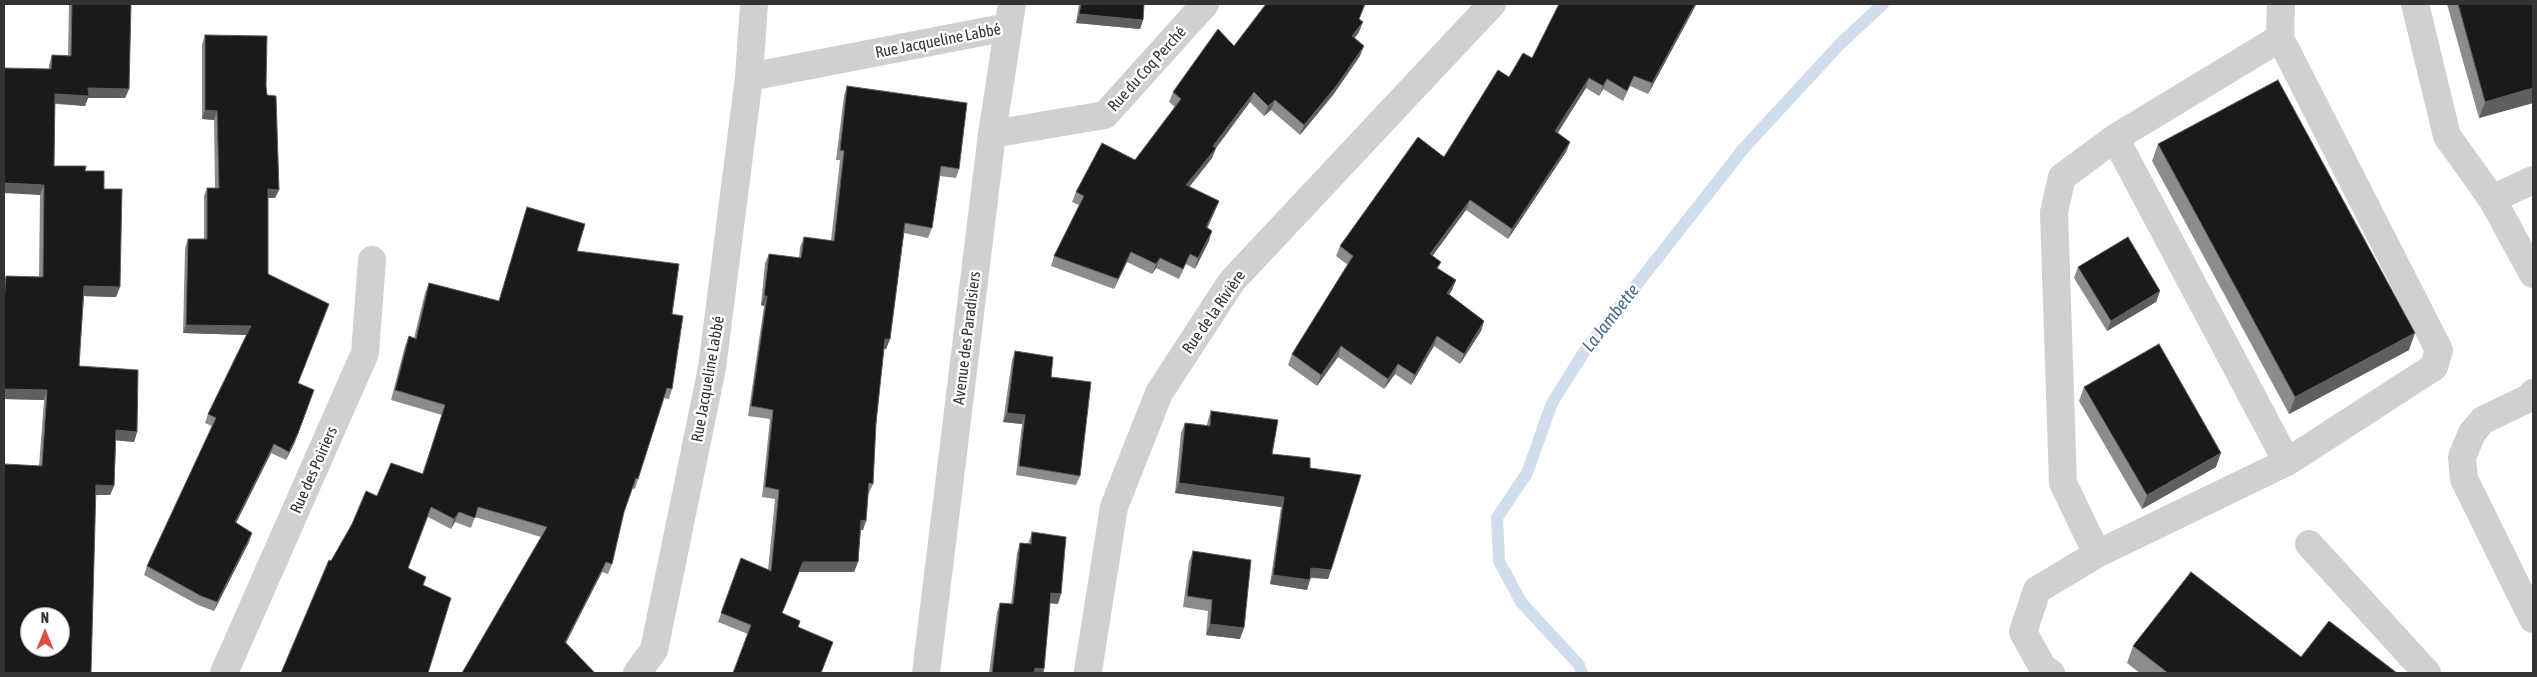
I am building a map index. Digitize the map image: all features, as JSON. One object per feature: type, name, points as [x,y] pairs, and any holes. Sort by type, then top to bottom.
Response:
[{"type":"street","name":"Rue Jacqueline Labbé","points":[[637,673],[654,650],[712,368],[749,77],[754,4]]},
{"type":"street","name":"Rue du Coq Perché","points":[[992,134],[1106,115],[1205,4]]},
{"type":"street","name":"Rue de la Rivière","points":[[1088,671],[1114,507],[1159,393],[1232,281],[1492,4]]},
{"type":"street","points":[[2050,673],[2043,668],[2023,632],[2038,590],[2097,554],[2287,462],[2434,367],[2439,350],[2280,38],[2281,4]]},
{"type":"street","points":[[2415,4],[2447,136],[2492,199],[2533,274]]},
{"type":"street","name":"Rue Jacqueline Labbé","points":[[749,77],[1010,16]]},
{"type":"street","name":"Avenue des Paradisiers","points":[[926,673],[992,134],[1010,16]]},
{"type":"street","points":[[2097,554],[2063,483],[2054,212],[2062,177],[2115,138],[2280,38]]},
{"type":"street","points":[[2115,138],[2287,462]]},
{"type":"street","points":[[2492,199],[2533,180]]},
{"type":"street","name":"Rue des Poiriers","points":[[224,673],[365,353],[372,260]]},
{"type":"street","points":[[2532,397],[2483,420],[2472,433],[2462,458],[2464,479],[2533,619]]},
{"type":"street","points":[[2309,544],[2427,673]]},
{"type":"building","points":[[72,4],[131,4],[129,89],[88,88],[89,96],[55,94],[54,166],[86,166],[85,171],[104,171],[104,189],[122,189],[120,287],[84,286],[79,366],[138,370],[137,432],[116,430],[114,486],[96,485],[91,673],[4,673],[4,464],[42,466],[47,390],[4,389],[4,301],[6,276],[43,277],[44,185],[4,183],[4,68],[51,69],[52,55],[71,56]]},
{"type":"building","points":[[1081,4],[1144,4],[1143,20],[1079,14]]},
{"type":"building","points":[[1266,4],[1365,4],[1359,19],[1363,22],[1352,36],[1364,46],[1337,85],[1304,125],[1275,100],[1268,106],[1254,92],[1213,146],[1216,148],[1186,185],[1219,201],[1206,227],[1212,231],[1198,258],[1190,254],[1183,269],[1160,258],[1156,264],[1131,252],[1118,279],[1054,256],[1084,196],[1076,192],[1102,143],[1135,160],[1181,99],[1173,92],[1218,29],[1234,46]]},
{"type":"building","points":[[1559,4],[1695,4],[1652,83],[1634,76],[1627,91],[1607,79],[1603,86],[1589,78],[1555,131],[1570,142],[1512,229],[1470,200],[1430,254],[1441,262],[1437,268],[1456,280],[1447,293],[1484,321],[1464,354],[1437,336],[1415,375],[1398,364],[1388,379],[1341,346],[1321,375],[1292,354],[1353,256],[1340,246],[1418,137],[1444,157],[1498,70],[1509,77],[1523,53],[1532,58]]},
{"type":"building","points":[[2458,4],[2533,4],[2533,88],[2485,102]]},
{"type":"building","points":[[205,35],[267,36],[266,86],[267,95],[276,96],[279,190],[268,189],[268,274],[329,304],[298,383],[314,390],[298,433],[289,452],[274,444],[235,522],[252,533],[217,602],[201,596],[147,566],[216,418],[208,414],[251,326],[186,325],[188,239],[207,239],[207,188],[219,188],[217,111],[205,110]]},
{"type":"building","points":[[2278,80],[2415,333],[2295,397],[2158,144]]},
{"type":"building","points":[[847,86],[967,103],[959,169],[941,166],[932,228],[905,223],[890,339],[885,339],[876,423],[873,484],[869,483],[866,521],[861,520],[858,562],[803,562],[782,613],[800,621],[798,627],[833,642],[821,673],[733,673],[751,625],[721,613],[741,558],[771,571],[779,490],[765,487],[773,410],[751,406],[767,296],[764,296],[769,254],[801,258],[804,237],[834,241],[844,151],[840,150]]},
{"type":"building","points":[[527,207],[585,224],[577,251],[679,264],[672,314],[683,316],[672,389],[667,388],[638,479],[636,478],[624,512],[612,564],[606,562],[565,642],[594,672],[462,673],[547,527],[478,507],[475,518],[459,512],[454,519],[431,507],[408,568],[426,577],[423,585],[451,598],[428,673],[281,673],[329,560],[331,561],[352,524],[366,491],[377,496],[391,463],[423,474],[445,405],[395,390],[409,336],[416,339],[429,283],[499,301]]},
{"type":"building","points":[[2128,237],[2160,291],[2111,321],[2078,267]]},
{"type":"building","points":[[2159,344],[2221,453],[2147,495],[2084,387]]},
{"type":"building","points":[[1015,351],[1053,357],[1051,377],[1091,382],[1080,476],[1019,466],[1025,415],[1007,413]]},
{"type":"building","points":[[1211,411],[1278,420],[1272,454],[1310,458],[1310,468],[1361,475],[1331,570],[1311,568],[1310,580],[1273,575],[1284,497],[1179,483],[1185,423],[1210,426]]},
{"type":"building","points":[[1032,532],[1066,537],[1061,594],[1051,593],[1044,669],[1035,668],[1034,673],[992,673],[1000,603],[1013,604],[1020,543],[1031,544]]},
{"type":"building","points":[[1193,551],[1251,560],[1244,628],[1210,624],[1212,600],[1187,596]]},
{"type":"building","points":[[2191,572],[2301,657],[2329,621],[2397,673],[2168,673],[2133,646]]},
{"type":"waterway","name":"La Jambette","points":[[1582,673],[1579,665],[1521,602],[1499,561],[1497,518],[1527,473],[1552,403],[1586,349],[1744,148],[1840,44],[1883,4]]}]
